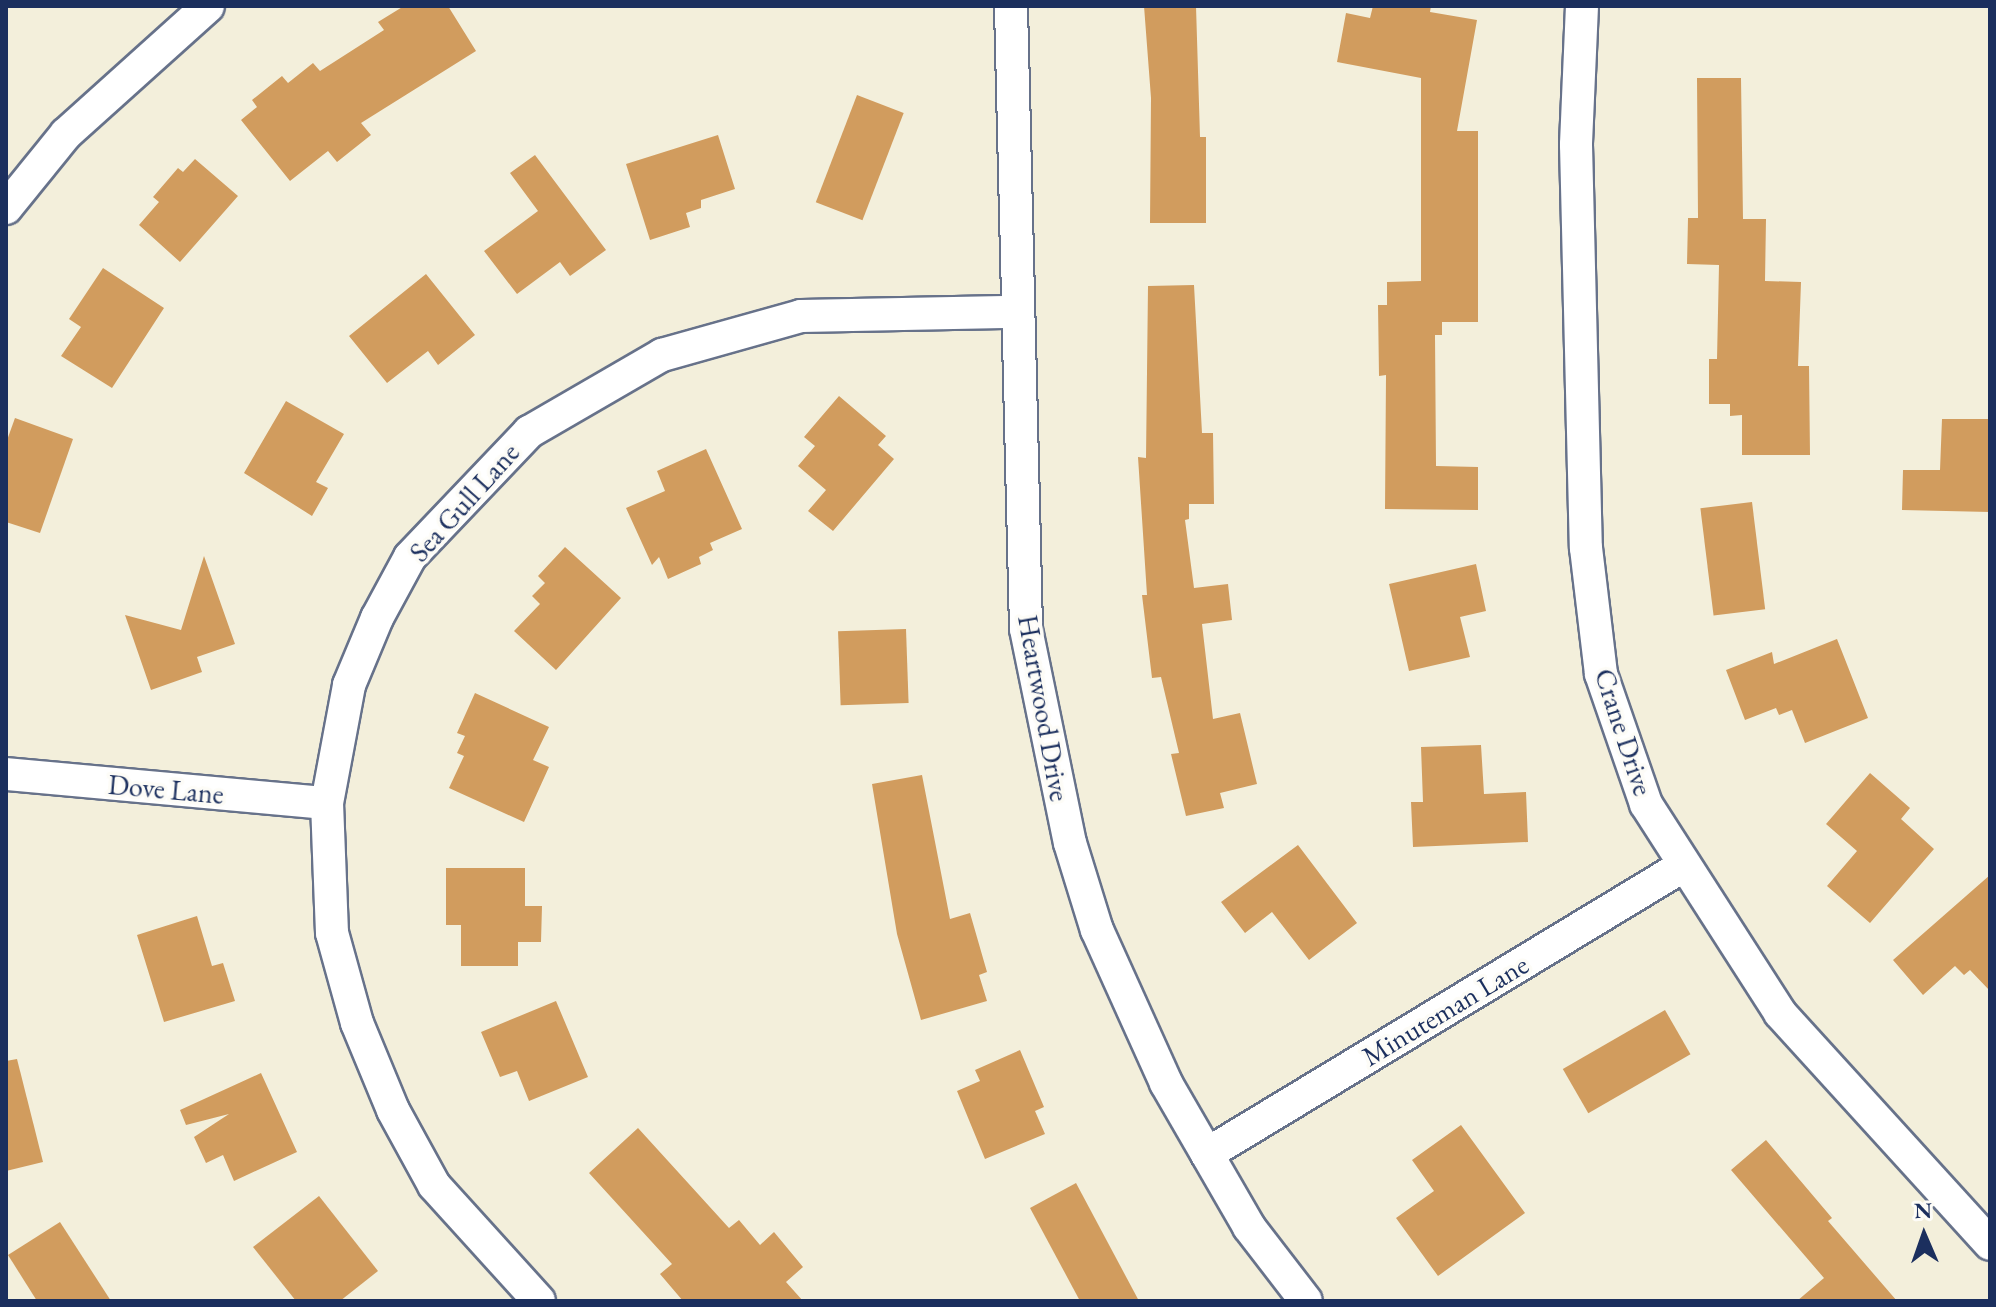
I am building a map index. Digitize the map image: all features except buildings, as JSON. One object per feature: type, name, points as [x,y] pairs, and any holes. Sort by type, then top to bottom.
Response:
[{"type":"street","points":[[6,208],[66,134],[208,6]]},
{"type":"street","name":"Heartwood Drive","points":[[1011,6],[1026,629],[1070,843],[1097,930],[1166,1083],[1249,1227],[1306,1301]]},
{"type":"street","name":"Crane Drive","points":[[1582,6],[1576,145],[1590,580],[1601,674],[1646,804],[1780,1013],[1990,1244]]},
{"type":"street","name":"Sea Gull Lane","points":[[539,1301],[434,1185],[393,1110],[357,1023],[332,933],[327,803],[349,685],[404,569],[458,503],[529,432],[662,355],[801,316],[1017,312]]},
{"type":"street","name":"Dove Lane","points":[[6,774],[327,803]]},
{"type":"street","name":"Minuteman Lane","points":[[1207,1154],[1683,866]]}]
